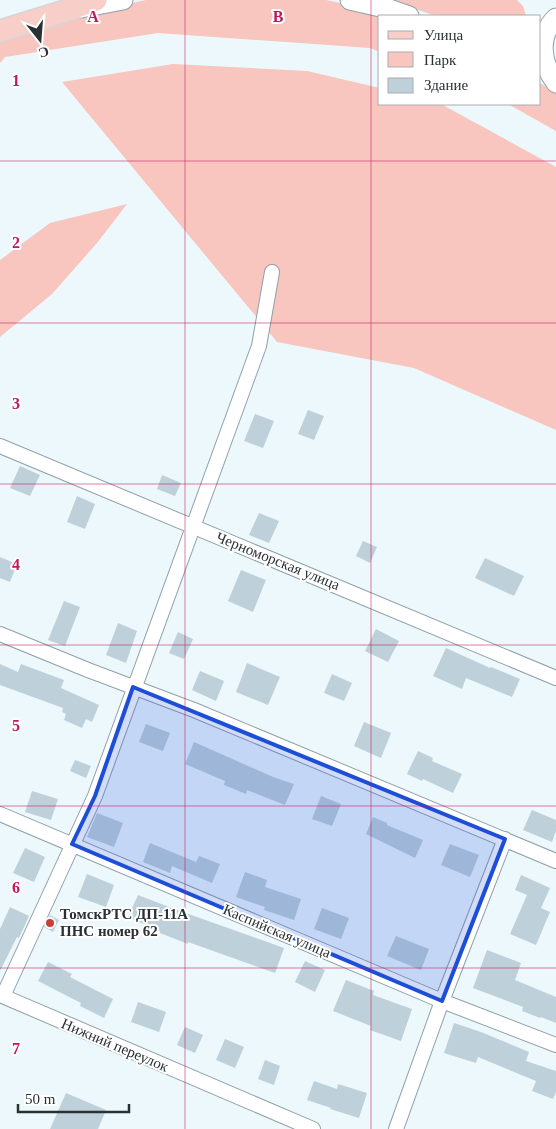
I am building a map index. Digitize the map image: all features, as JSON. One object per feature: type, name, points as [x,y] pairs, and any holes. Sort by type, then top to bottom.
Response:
[{"type":"main road","points":[[65,12],[96,0]]},
{"type":"main road","points":[[0,30],[65,12],[122,0]]},
{"type":"main road","points":[[350,0],[406,15]]},
{"type":"main road","points":[[556,18],[549,24],[542,52],[544,62],[556,83]]},
{"type":"main road","points":[[541,79],[556,87]]},
{"type":"street","points":[[1,996],[94,796],[259,346],[272,272]]},
{"type":"street","name":"Черноморская улица","points":[[0,446],[556,678]]},
{"type":"street","points":[[0,634],[194,710],[556,860]]},
{"type":"street","name":"Каспийская улица","points":[[0,814],[442,1001],[556,1045]]},
{"type":"street","points":[[396,1129],[442,1001],[505,839]]},
{"type":"street","name":"Нижний переулок","points":[[1,996],[314,1129]]},
{"type":"highlighted area","points":[[133,687],[505,839],[442,1001],[72,844],[95,796]]},
{"type":"green space","points":[[146,0],[326,0],[376,10],[379,15],[378,51],[370,48],[158,33],[5,57],[0,63],[0,37],[53,20]]},
{"type":"green space","points":[[388,0],[517,0],[523,6],[526,15],[433,15]]},
{"type":"green space","points":[[173,64],[307,71],[378,88],[378,105],[443,105],[556,167],[556,430],[414,368],[277,342],[62,82]]},
{"type":"green space","points":[[541,84],[556,93],[556,131],[510,105],[541,105]]},
{"type":"green space","points":[[127,204],[97,243],[52,294],[0,337],[0,260],[50,223]]},
{"type":"building","points":[[308,410],[324,416],[314,440],[298,434]]},
{"type":"building","points":[[255,414],[274,421],[263,448],[244,441]]},
{"type":"building","points":[[20,466],[40,475],[30,496],[10,488]]},
{"type":"building","points":[[162,475],[181,483],[175,496],[157,489]]},
{"type":"building","points":[[77,496],[95,504],[85,529],[67,522]]},
{"type":"building","points":[[259,513],[279,521],[269,543],[249,535]]},
{"type":"building","points":[[363,541],[377,547],[370,563],[356,556]]},
{"type":"building","points":[[0,557],[17,564],[10,582],[0,578]]},
{"type":"building","points":[[485,558],[524,576],[514,596],[475,578]]},
{"type":"building","points":[[241,570],[266,580],[253,612],[228,601]]},
{"type":"building","points":[[64,601],[80,607],[65,646],[48,640]]},
{"type":"building","points":[[118,623],[137,631],[126,663],[106,655]]},
{"type":"building","points":[[376,629],[399,641],[388,662],[365,651]]},
{"type":"building","points":[[178,632],[193,639],[184,659],[169,653]]},
{"type":"building","points":[[446,648],[520,679],[512,697],[466,678],[462,689],[433,676]]},
{"type":"building","points":[[247,663],[280,677],[268,705],[236,692]]},
{"type":"building","points":[[0,664],[18,672],[21,664],[64,680],[61,688],[99,705],[92,722],[86,719],[82,728],[64,720],[66,714],[62,712],[63,708],[0,685]]},
{"type":"building","points":[[200,671],[224,681],[216,701],[192,690]]},
{"type":"building","points":[[332,674],[352,683],[344,701],[324,693]]},
{"type":"building","points":[[364,722],[391,733],[381,758],[354,746]]},
{"type":"building","points":[[146,724],[170,733],[163,751],[139,742]]},
{"type":"building","points":[[194,742],[273,777],[294,784],[285,805],[247,790],[246,794],[224,785],[225,781],[185,764]]},
{"type":"building","points":[[418,751],[433,758],[432,761],[462,774],[453,793],[407,774]]},
{"type":"building","points":[[75,760],[91,766],[86,778],[70,771]]},
{"type":"building","points":[[32,791],[58,799],[51,820],[25,812]]},
{"type":"building","points":[[321,796],[341,804],[332,826],[312,819]]},
{"type":"building","points":[[532,810],[556,820],[556,831],[552,842],[523,830]]},
{"type":"building","points":[[97,813],[123,823],[114,847],[87,837]]},
{"type":"building","points":[[373,817],[423,840],[415,858],[366,834]]},
{"type":"building","points":[[150,843],[196,862],[199,856],[220,864],[212,883],[172,866],[170,873],[143,862]]},
{"type":"building","points":[[450,844],[479,855],[470,877],[441,865]]},
{"type":"building","points":[[25,848],[45,857],[34,882],[13,873]]},
{"type":"building","points":[[245,872],[267,880],[265,887],[301,899],[294,920],[264,910],[265,907],[236,897]]},
{"type":"building","points":[[87,874],[114,885],[106,907],[78,897]]},
{"type":"building","points":[[521,875],[550,888],[541,908],[550,912],[536,945],[510,934],[527,895],[515,890]]},
{"type":"building","points":[[138,895],[284,948],[275,973],[188,942],[188,944],[128,917]]},
{"type":"building","points":[[10,907],[29,916],[0,971],[0,929]]},
{"type":"building","points":[[322,908],[349,918],[341,939],[314,929]]},
{"type":"building","name":"ТомскРТС ДП-11А ПНС номер 62","points":[[50,915],[59,920],[53,932],[44,927]]},
{"type":"building","points":[[396,936],[429,949],[421,970],[387,956]]},
{"type":"building","points":[[487,950],[521,963],[515,980],[556,997],[556,1023],[522,1011],[523,1007],[473,988]]},
{"type":"building","points":[[305,961],[325,970],[315,992],[295,982]]},
{"type":"building","points":[[48,962],[72,974],[70,977],[113,999],[104,1018],[80,1006],[81,1003],[38,981]]},
{"type":"building","points":[[346,980],[374,991],[373,995],[412,1009],[401,1041],[370,1030],[371,1026],[333,1011]]},
{"type":"building","points":[[138,1002],[166,1012],[159,1032],[131,1022]]},
{"type":"building","points":[[454,1023],[529,1052],[526,1061],[556,1071],[556,1092],[553,1099],[532,1091],[536,1081],[478,1057],[476,1063],[444,1053]]},
{"type":"building","points":[[185,1027],[203,1035],[195,1053],[177,1045]]},
{"type":"building","points":[[225,1039],[244,1047],[235,1068],[216,1060]]},
{"type":"building","points":[[265,1060],[280,1066],[274,1085],[258,1079]]},
{"type":"building","points":[[314,1081],[337,1089],[338,1084],[367,1093],[359,1118],[307,1100]]},
{"type":"building","points":[[66,1093],[106,1110],[98,1129],[50,1129]]},
{"type":"place","name":"ТомскРТС ДП-11А ПНС номер 62","points":[[50,923]]}]
